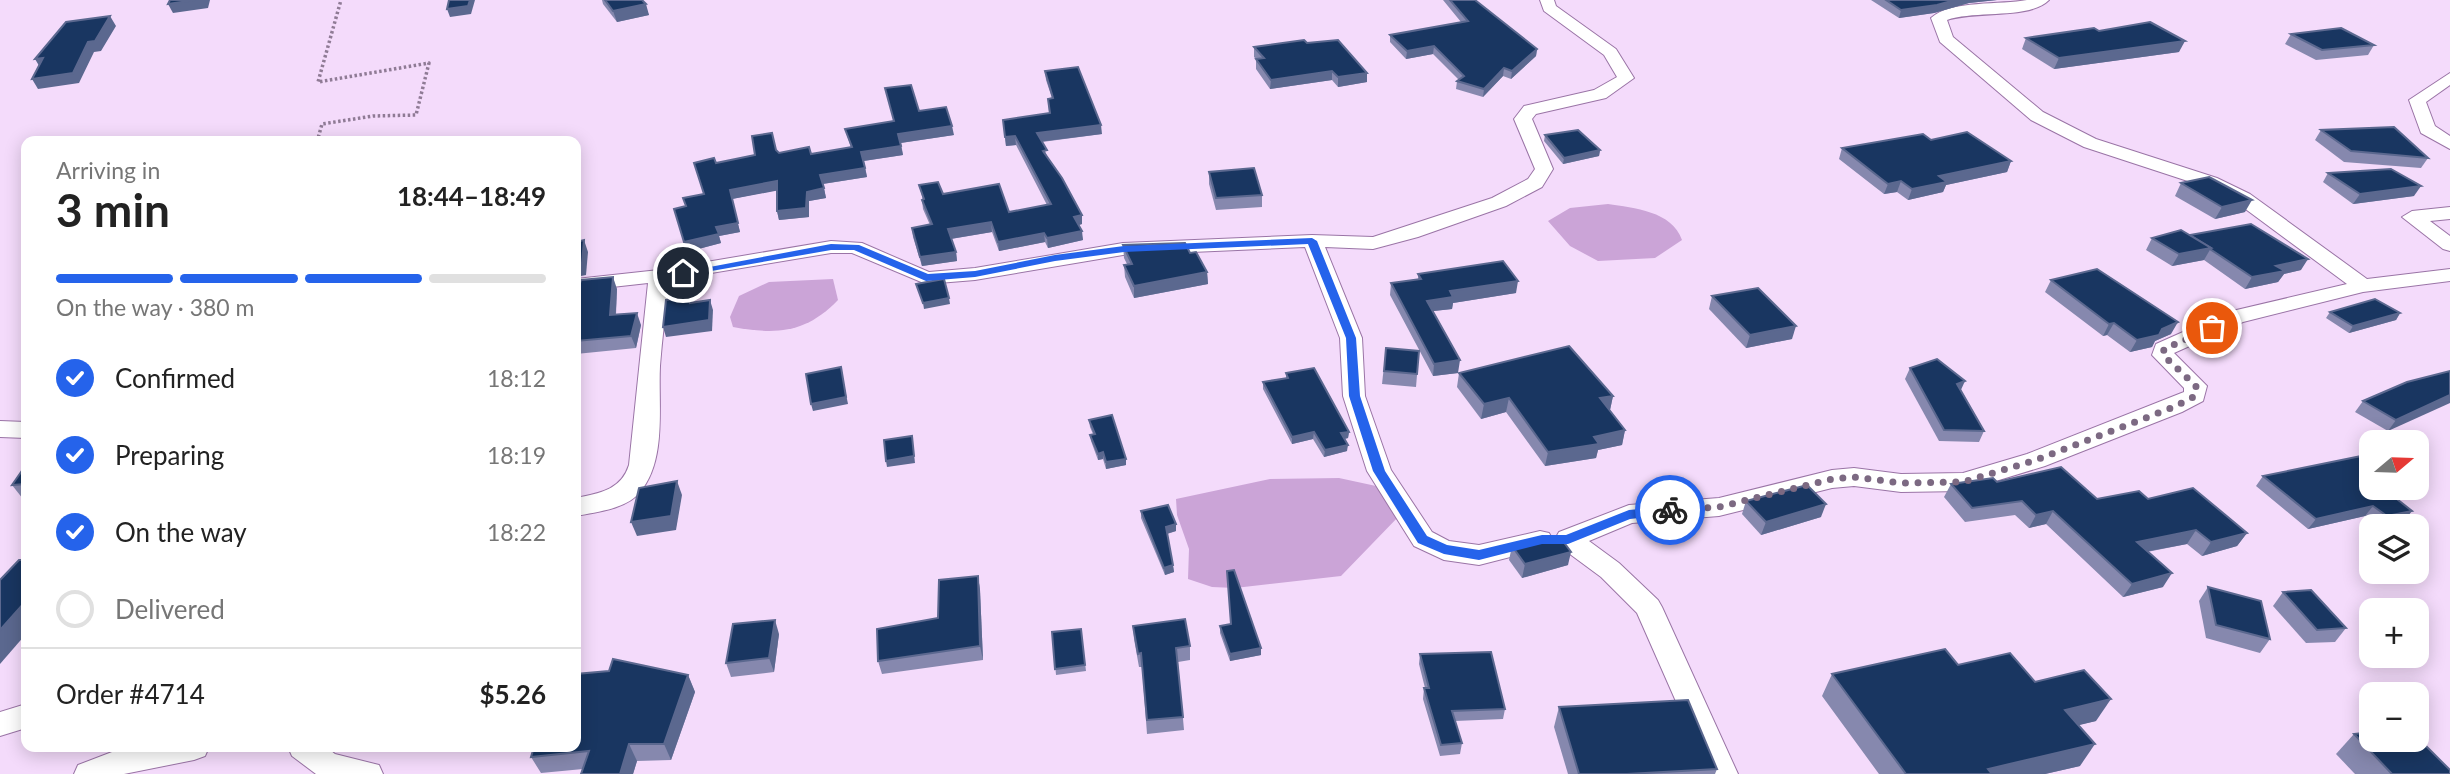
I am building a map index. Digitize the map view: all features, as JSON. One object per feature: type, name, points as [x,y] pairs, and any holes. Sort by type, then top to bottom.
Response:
[{"type":"street","points":[[581,284],[659,276],[831,247],[856,247],[926,278],[975,274],[1055,258],[1124,249],[1312,241],[1373,243],[1411,233],[1499,202],[1535,183],[1544,169],[1523,119],[1530,110],[1600,94],[1626,78],[1609,52],[1549,8],[1546,0]]},
{"type":"street","points":[[2042,0],[1996,9],[1954,11],[1939,18],[1947,39],[2037,116],[2090,143],[2210,183],[2243,198],[2363,286]]},
{"type":"street","points":[[2450,78],[2417,100],[2427,129],[2450,144]]},
{"type":"street","points":[[2450,213],[2412,217],[2450,245]]},
{"type":"street","points":[[1312,241],[1351,338],[1354,396],[1379,471],[1423,539],[1444,550],[1479,555],[1542,539],[1568,539],[1629,514],[1719,507],[1832,479],[1854,477],[1901,483],[1963,482],[2036,460],[2174,407],[2195,396],[2196,386],[2163,355],[2164,349],[2236,317],[2363,286],[2450,275]]},
{"type":"street","points":[[581,506],[610,498],[629,489],[639,477],[648,416],[649,367],[659,276]]},
{"type":"street","points":[[0,429],[21,430]]},
{"type":"street","points":[[1568,539],[1611,570],[1648,607],[1723,774]]},
{"type":"street","points":[[0,724],[21,718]]},
{"type":"street","points":[[89,774],[127,754],[146,752]]},
{"type":"street","points":[[310,752],[327,765],[368,774]]},
{"type":"path","points":[[319,136],[322,124],[373,116],[416,115],[429,63],[318,82],[341,0]]},
{"type":"shaded area","points":[[1608,204],[1661,217],[1677,230],[1682,240],[1655,258],[1598,261],[1570,246],[1548,221],[1570,208]]},
{"type":"shaded area","points":[[833,279],[838,300],[826,311],[802,325],[777,331],[733,327],[730,317],[739,296],[769,282]]},
{"type":"shaded area","points":[[1339,478],[1376,486],[1401,514],[1341,576],[1235,588],[1212,587],[1188,579],[1189,549],[1177,515],[1176,499],[1270,479]]},
{"type":"building","points":[[170,0],[195,0],[168,4]]},
{"type":"building","points":[[449,0],[470,0],[468,6],[447,9]]},
{"type":"building","points":[[605,0],[642,0],[646,4],[613,11]]},
{"type":"building","points":[[1450,0],[1475,0],[1537,49],[1512,71],[1504,68],[1484,89],[1457,81],[1464,76],[1434,46],[1407,51],[1390,35],[1468,21]]},
{"type":"building","points":[[1886,0],[1955,0],[1901,10]]},
{"type":"building","points":[[110,16],[95,41],[88,42],[73,73],[32,79],[43,58],[35,59],[66,22]]},
{"type":"building","points":[[2150,22],[2185,41],[2059,58],[2026,38],[2094,28],[2099,31]]},
{"type":"building","points":[[2341,28],[2374,45],[2322,50],[2291,34]]},
{"type":"building","points":[[1304,40],[1307,43],[1338,40],[1367,73],[1338,77],[1332,71],[1271,80],[1256,59],[1264,58],[1254,47]]},
{"type":"building","points":[[1078,67],[1101,125],[1037,133],[1047,150],[1043,151],[1062,178],[1082,215],[1074,217],[1082,231],[1047,238],[1044,233],[998,242],[991,222],[948,229],[956,252],[920,257],[912,228],[932,224],[919,185],[938,182],[943,194],[999,184],[1009,212],[1051,204],[1015,136],[1005,137],[1003,120],[1050,113],[1048,99],[1053,98],[1045,71]]},
{"type":"building","points":[[911,85],[919,111],[946,107],[952,126],[898,134],[901,146],[861,152],[865,168],[820,175],[824,188],[807,192],[806,208],[777,211],[777,181],[730,190],[738,223],[716,227],[719,234],[684,242],[674,209],[686,206],[683,198],[704,194],[694,163],[714,158],[716,163],[755,155],[752,136],[772,133],[779,153],[809,147],[811,154],[852,147],[845,129],[894,121],[885,88]]},
{"type":"building","points":[[2394,127],[2428,158],[2351,151],[2321,130]]},
{"type":"building","points":[[1578,130],[1600,150],[1564,158],[1545,135]]},
{"type":"building","points":[[1967,132],[2011,161],[1939,176],[1947,182],[1912,189],[1901,181],[1888,184],[1842,148],[1923,134],[1931,140]]},
{"type":"building","points":[[1254,168],[1262,195],[1216,198],[1209,172]]},
{"type":"building","points":[[2391,169],[2421,186],[2360,194],[2328,173]]},
{"type":"building","points":[[2209,177],[2252,200],[2222,207],[2181,183]]},
{"type":"building","points":[[2251,224],[2308,259],[2276,266],[2285,271],[2252,277],[2190,235]]},
{"type":"building","points":[[2181,230],[2211,248],[2179,254],[2152,238]]},
{"type":"building","points":[[584,240],[581,263],[581,241]]},
{"type":"building","points":[[1185,243],[1190,253],[1196,252],[1207,272],[1134,286],[1124,265],[1132,264],[1123,245]]},
{"type":"building","points":[[1503,261],[1518,281],[1450,291],[1453,297],[1427,301],[1460,360],[1434,364],[1391,283],[1421,279],[1418,274]]},
{"type":"building","points":[[2097,269],[2178,322],[2162,329],[2159,335],[2137,340],[2114,323],[2109,324],[2051,280]]},
{"type":"building","points":[[613,277],[610,315],[637,313],[631,336],[581,341],[581,280]]},
{"type":"building","points":[[944,279],[949,298],[923,303],[916,284]]},
{"type":"building","points":[[1758,288],[1796,326],[1750,335],[1712,296]]},
{"type":"building","points":[[691,297],[690,303],[710,300],[709,320],[663,327],[666,300]]},
{"type":"building","points":[[2375,299],[2400,313],[2353,326],[2330,312]]},
{"type":"building","points":[[1569,346],[1613,396],[1600,398],[1625,430],[1594,437],[1599,444],[1548,452],[1509,398],[1484,404],[1459,373]]},
{"type":"building","points":[[1386,348],[1419,351],[1417,374],[1384,371]]},
{"type":"building","points":[[1937,359],[1965,381],[1957,384],[1984,431],[1944,430],[1910,368]]},
{"type":"building","points":[[841,367],[846,397],[811,404],[806,374]]},
{"type":"building","points":[[1314,368],[1349,432],[1341,433],[1348,445],[1325,450],[1314,432],[1292,437],[1263,382],[1288,378],[1286,373]]},
{"type":"building","points":[[2450,371],[2450,395],[2396,420],[2363,401],[2407,382]]},
{"type":"building","points":[[1112,415],[1126,459],[1106,462],[1103,452],[1098,454],[1090,435],[1095,434],[1089,420]]},
{"type":"building","points":[[912,436],[914,456],[886,461],[884,440]]},
{"type":"building","points":[[2359,456],[2359,500],[2398,500],[2412,511],[2384,514],[2373,506],[2316,519],[2263,476]]},
{"type":"building","points":[[2061,467],[2097,499],[2139,491],[2148,499],[2193,488],[2247,533],[2211,542],[2196,530],[2137,542],[2172,573],[2132,584],[2053,511],[2036,515],[2022,501],[1972,508],[1951,484],[1993,478],[1997,482]]},
{"type":"building","points":[[21,472],[21,484],[12,485]]},
{"type":"building","points":[[677,481],[671,516],[631,522],[639,488]]},
{"type":"building","points":[[1807,485],[1826,504],[1766,522],[1746,501]]},
{"type":"building","points":[[1168,505],[1176,524],[1166,527],[1173,565],[1164,568],[1141,511]]},
{"type":"building","points":[[1545,537],[1560,537],[1571,552],[1525,564],[1512,546]]},
{"type":"building","points":[[21,560],[21,606],[0,630],[0,580]]},
{"type":"building","points":[[1234,570],[1261,648],[1230,654],[1220,626],[1231,624],[1227,571]]},
{"type":"building","points":[[978,576],[980,646],[878,661],[877,629],[938,618],[939,580]]},
{"type":"building","points":[[2208,587],[2261,601],[2270,639],[2216,625]]},
{"type":"building","points":[[2311,590],[2346,628],[2317,630],[2283,592]]},
{"type":"building","points":[[1185,619],[1190,646],[1176,648],[1183,717],[1147,720],[1141,653],[1138,654],[1133,626]]},
{"type":"building","points":[[775,620],[769,658],[726,663],[733,624]]},
{"type":"building","points":[[1081,629],[1085,665],[1055,669],[1052,632]]},
{"type":"building","points":[[1945,649],[1958,665],[2010,653],[2035,682],[2084,670],[2111,699],[2065,710],[2095,744],[1988,769],[1992,774],[1906,774],[1832,674]]},
{"type":"building","points":[[1491,652],[1505,709],[1452,711],[1462,743],[1441,745],[1424,688],[1429,688],[1420,654]]},
{"type":"building","points":[[613,659],[688,675],[664,744],[629,744],[620,774],[581,774],[589,751],[581,752],[581,674],[609,671]]},
{"type":"building","points":[[1688,700],[1717,769],[1579,774],[1559,707]]},
{"type":"building","points":[[2429,749],[2450,770],[2450,774],[2392,774],[2371,752],[2429,752]]},
{"type":"building","points":[[532,752],[579,752],[531,757]]},
{"type":"way so far","points":[[1670,510],[1691,511],[1719,507],[1832,479],[1854,477],[1901,483],[1963,482],[2036,460],[2174,407],[2195,396],[2196,386],[2163,355],[2164,349],[2212,328]]},
{"type":"route","points":[[683,273],[831,247],[856,247],[926,278],[975,274],[1055,258],[1124,249],[1250,246],[1312,241],[1351,338],[1354,396],[1379,471],[1423,539],[1444,550],[1479,555],[1542,539],[1568,539],[1629,514],[1670,510]]}]
